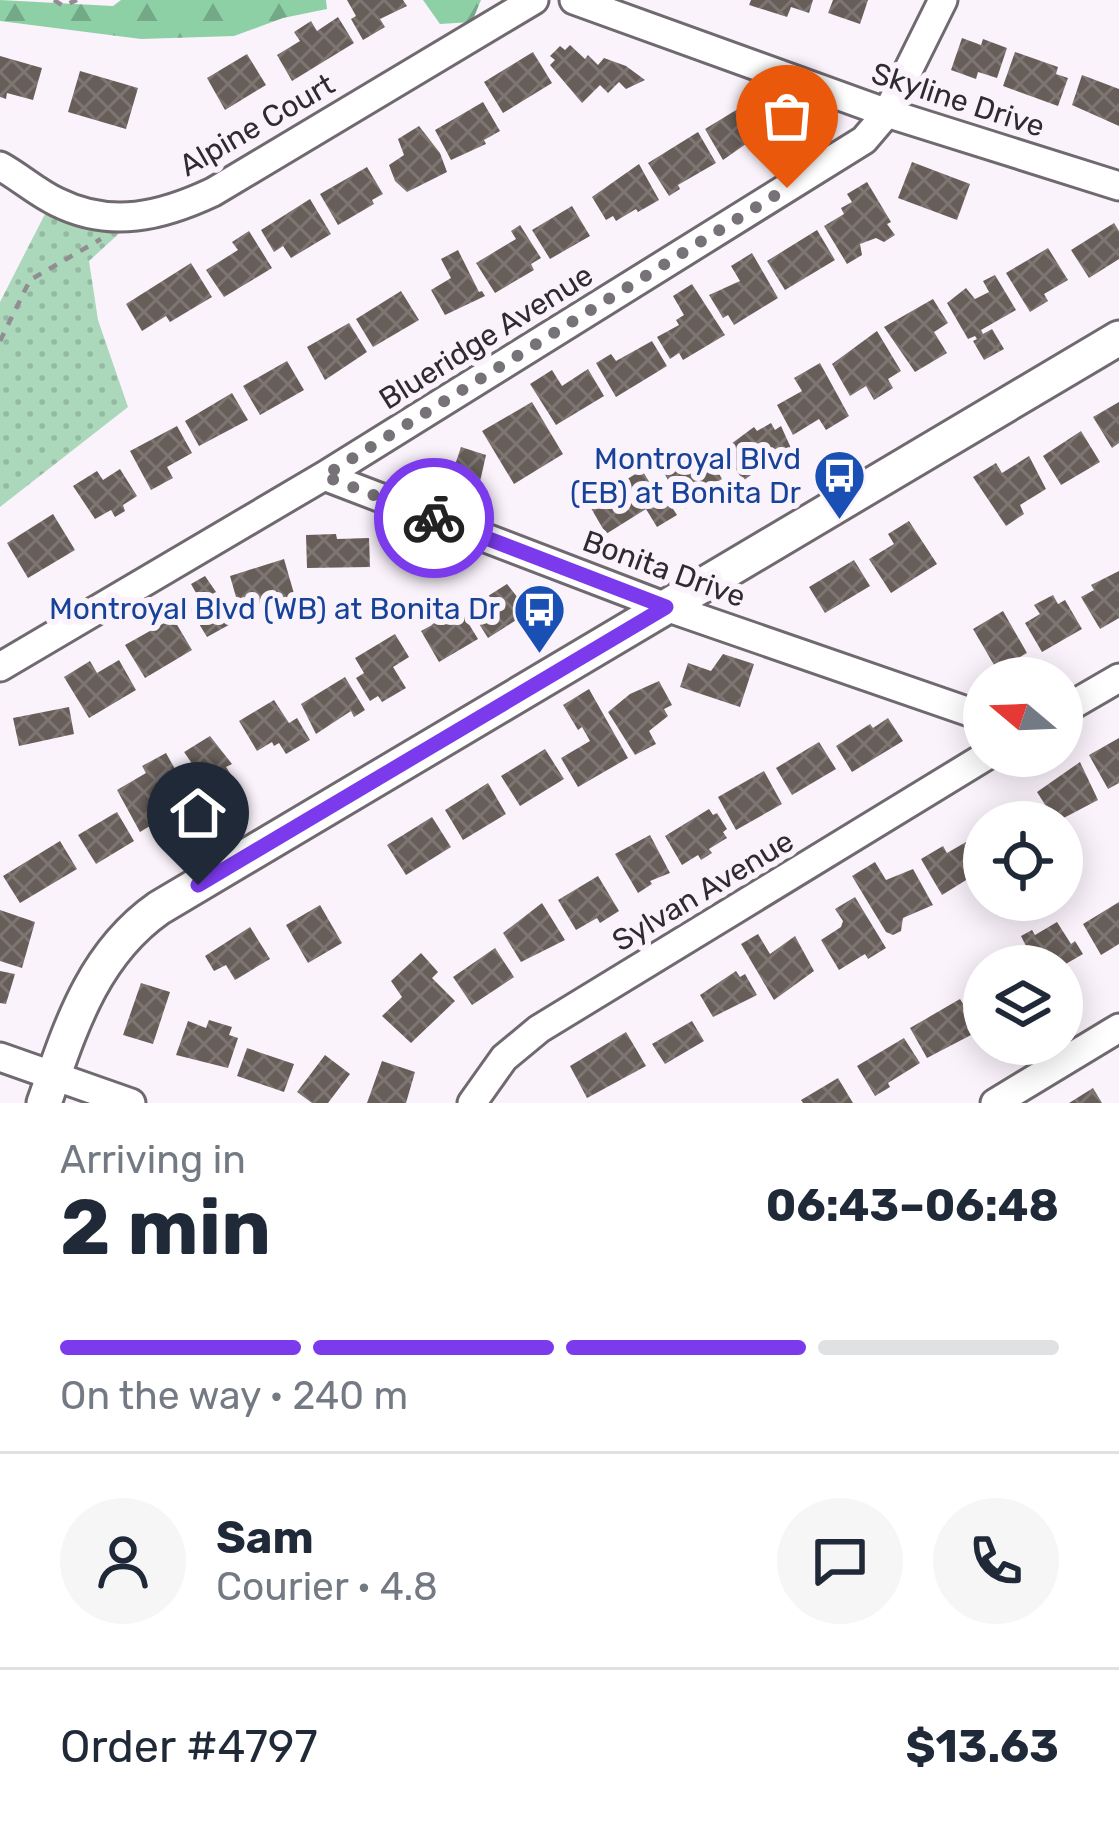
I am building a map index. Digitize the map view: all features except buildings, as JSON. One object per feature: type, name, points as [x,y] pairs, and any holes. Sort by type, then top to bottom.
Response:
[{"type":"street","name":"Alpine Court","points":[[0,166],[61,205],[82,212],[134,219],[173,211],[213,192],[534,0]]},
{"type":"street","name":"Skyline Drive","points":[[577,0],[887,113],[1119,186]]},
{"type":"street","name":"Blueridge Avenue","points":[[0,667],[324,476],[864,140],[887,113],[943,0]]},
{"type":"street","points":[[49,1089],[86,991],[114,947],[145,918],[1119,338]]},
{"type":"street","name":"Bonita Drive","points":[[324,476],[666,607],[963,710]]},
{"type":"street","points":[[1083,699],[1119,678]]},
{"type":"street","name":"Sylvan Avenue","points":[[472,1103],[504,1058],[539,1029],[963,770]]},
{"type":"street","points":[[995,1103],[1119,1028]]},
{"type":"street","points":[[0,1057],[49,1089],[130,1103]]},
{"type":"path","points":[[54,0],[63,6],[77,0]]},
{"type":"path","points":[[0,341],[30,280],[134,219]]},
{"type":"green space","points":[[0,0],[113,6],[121,0],[326,0],[327,9],[283,18],[234,36],[141,39],[0,21]]},
{"type":"green space","points":[[423,0],[481,0],[472,22],[440,24]]},
{"type":"green space","points":[[45,214],[135,219],[89,261],[98,320],[128,407],[0,507],[0,302]]},
{"type":"way so far","points":[[434,518],[324,476],[787,188]]},
{"type":"place","name":"Montroyal Blvd (EB) at Bonita Dr","points":[[840,522]]},
{"type":"place","name":"Montroyal Blvd (WB) at Bonita Dr","points":[[539,655]]},
{"type":"route","points":[[198,885],[666,607],[434,518]]}]
